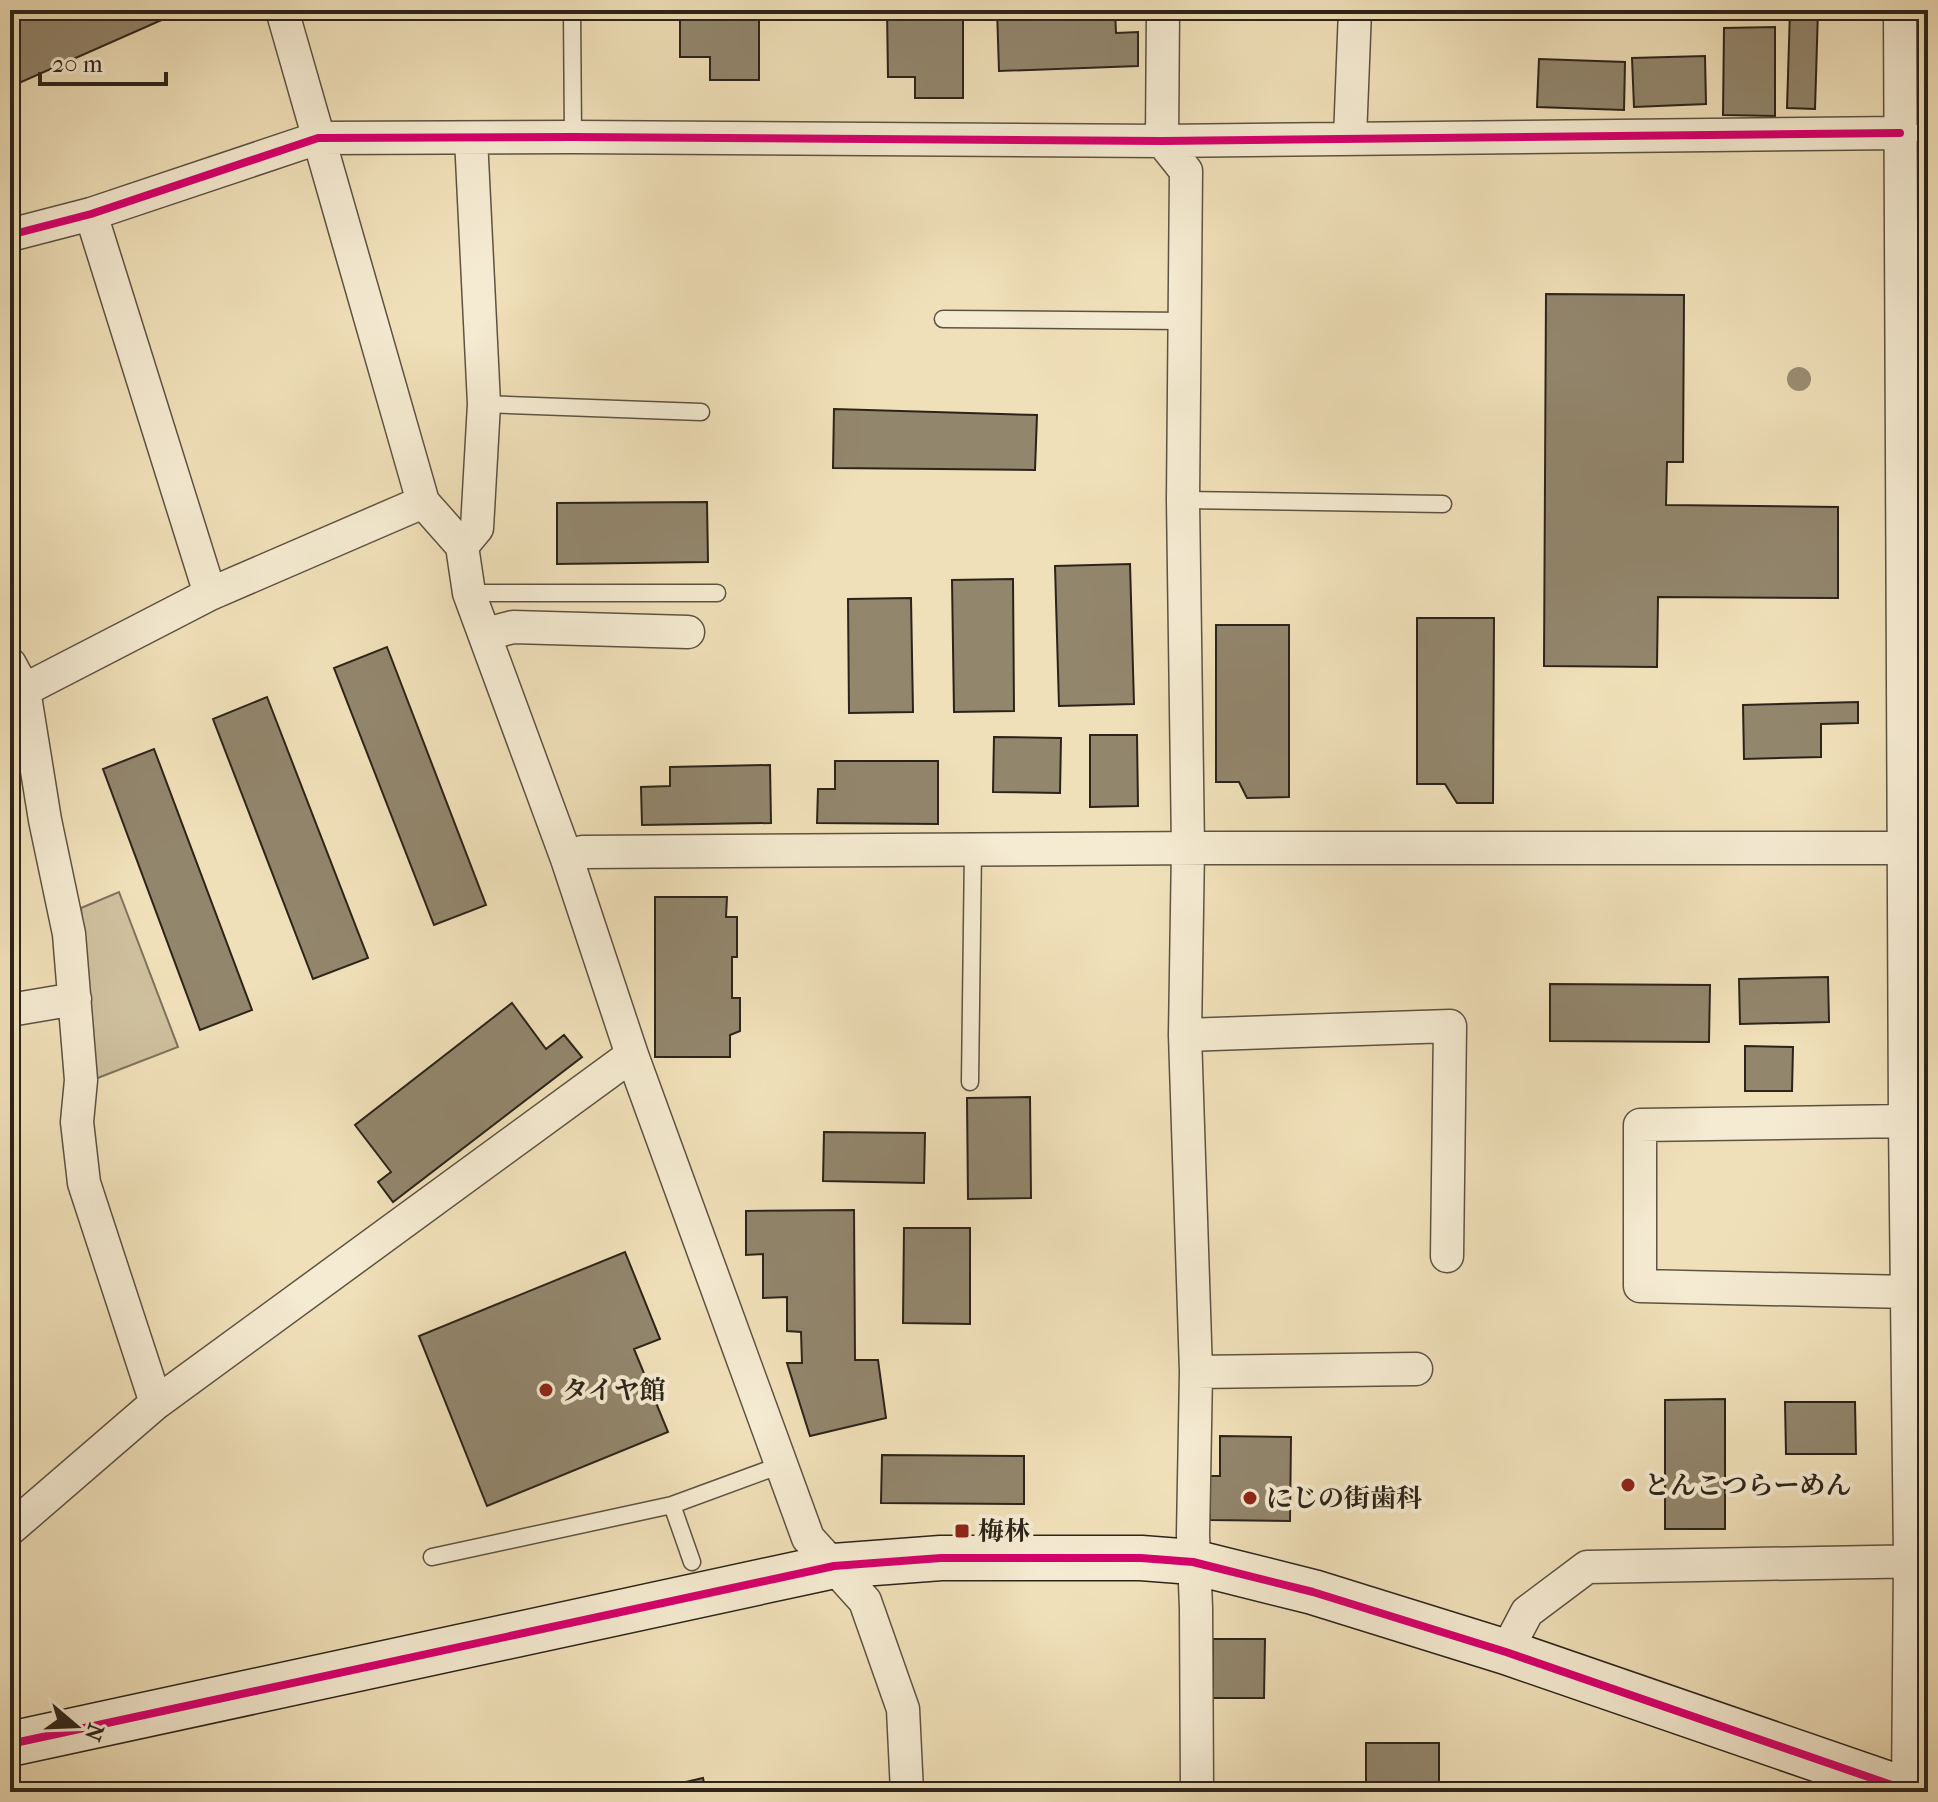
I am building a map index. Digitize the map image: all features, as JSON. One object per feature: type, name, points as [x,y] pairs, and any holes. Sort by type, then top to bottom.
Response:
[{"type":"street","points":[[282,10],[423,502],[462,546],[469,593],[567,859],[632,1055],[808,1538],[865,1601],[903,1709],[907,1792]]},
{"type":"street","points":[[1163,10],[1162,141],[1186,171],[1183,500],[1188,848],[1185,1035],[1196,1372],[1193,1562],[1197,1792]]},
{"type":"street","points":[[1350,138],[1355,10]]},
{"type":"street","points":[[10,1744],[834,1566],[941,1558],[1141,1558],[1193,1562],[1313,1592],[1506,1652],[1909,1792],[1919,1561],[1914,1272],[1905,1121],[1916,848],[1914,133],[1900,10]]},
{"type":"street","points":[[10,235],[91,214],[318,138],[1162,141],[1914,133]]},
{"type":"street","points":[[462,546],[477,528],[484,404],[471,138]]},
{"type":"street","points":[[91,214],[210,594]]},
{"type":"street","points":[[156,1403],[84,1183],[77,1122],[81,1080],[69,934],[17,677],[423,502]]},
{"type":"street","points":[[486,634],[513,627],[688,632]]},
{"type":"street","points":[[567,859],[582,852],[1916,848]]},
{"type":"street","points":[[10,1010],[75,999]]},
{"type":"street","points":[[1185,1035],[1450,1026],[1447,1256]]},
{"type":"street","points":[[10,1529],[156,1403],[632,1055]]},
{"type":"street","points":[[1905,1121],[1640,1125],[1640,1286],[1914,1272]]},
{"type":"street","points":[[1196,1372],[1416,1369]]},
{"type":"street","points":[[1506,1652],[1527,1612],[1587,1567],[1919,1561]]},
{"type":"lane","points":[[572,10],[573,137]]},
{"type":"lane","points":[[943,319],[1186,321]]},
{"type":"lane","points":[[484,404],[701,412]]},
{"type":"lane","points":[[1183,500],[1443,504]]},
{"type":"lane","points":[[469,593],[717,593]]},
{"type":"lane","points":[[970,1082],[973,849]]},
{"type":"lane","points":[[432,1557],[672,1505],[781,1465]]},
{"type":"lane","points":[[672,1505],[692,1562]]},
{"type":"shaded area","points":[[119,892],[178,1047],[95,1079],[81,908]]},
{"type":"building","points":[[10,10],[160,10],[164,19],[10,87]]},
{"type":"building","points":[[680,10],[759,10],[759,80],[710,80],[710,57],[680,57]]},
{"type":"building","points":[[887,10],[963,10],[963,98],[915,98],[915,77],[888,77]]},
{"type":"building","points":[[997,10],[1115,10],[1116,33],[1138,32],[1138,66],[999,71]]},
{"type":"building","points":[[1790,10],[1818,10],[1815,109],[1787,108]]},
{"type":"building","points":[[1775,27],[1775,116],[1723,115],[1724,28]]},
{"type":"building","points":[[1705,56],[1706,104],[1634,107],[1632,58]]},
{"type":"building","points":[[1539,59],[1625,62],[1624,110],[1537,107]]},
{"type":"building","points":[[1546,294],[1684,295],[1683,462],[1667,462],[1666,505],[1838,507],[1838,598],[1658,597],[1657,667],[1544,666]]},
{"type":"building","points":[[834,409],[1037,415],[1035,470],[833,468]]},
{"type":"building","points":[[707,502],[708,562],[557,564],[557,503]]},
{"type":"building","points":[[1130,564],[1134,704],[1059,706],[1055,566]]},
{"type":"building","points":[[1013,579],[1014,711],[954,712],[952,580]]},
{"type":"building","points":[[911,598],[913,712],[849,713],[848,599]]},
{"type":"building","points":[[1417,618],[1494,618],[1493,803],[1457,803],[1445,784],[1417,784]]},
{"type":"building","points":[[1216,625],[1289,625],[1289,797],[1247,798],[1239,782],[1216,782]]},
{"type":"building","points":[[387,647],[486,905],[434,925],[334,668]]},
{"type":"building","points":[[267,697],[368,958],[313,979],[213,719]]},
{"type":"building","points":[[1858,702],[1858,723],[1821,724],[1821,757],[1744,759],[1743,705]]},
{"type":"building","points":[[1090,735],[1137,735],[1138,806],[1090,807]]},
{"type":"building","points":[[994,737],[1061,738],[1060,793],[993,792]]},
{"type":"building","points":[[154,749],[252,1010],[200,1030],[103,769]]},
{"type":"building","points":[[835,761],[938,761],[938,824],[817,823],[818,789],[835,789]]},
{"type":"building","points":[[770,765],[771,823],[642,825],[641,787],[670,786],[670,767]]},
{"type":"building","points":[[1922,886],[1928,886],[1928,966],[1924,966]]},
{"type":"building","points":[[655,897],[727,897],[726,917],[737,917],[737,957],[732,957],[732,998],[740,998],[740,1031],[730,1035],[730,1057],[655,1057]]},
{"type":"building","points":[[1828,977],[1829,1022],[1740,1024],[1739,979]]},
{"type":"building","points":[[1550,984],[1710,985],[1709,1042],[1550,1041]]},
{"type":"building","points":[[512,1003],[546,1049],[564,1035],[582,1057],[393,1202],[378,1182],[391,1172],[355,1125]]},
{"type":"building","points":[[1745,1046],[1793,1047],[1792,1091],[1745,1091]]},
{"type":"building","points":[[1030,1097],[1031,1198],[968,1199],[967,1098]]},
{"type":"building","points":[[824,1132],[925,1133],[924,1183],[823,1181]]},
{"type":"building","points":[[854,1210],[855,1360],[878,1360],[886,1418],[810,1436],[787,1363],[802,1363],[801,1332],[787,1331],[787,1297],[763,1298],[763,1254],[746,1255],[746,1211]]},
{"type":"building","points":[[904,1228],[970,1228],[970,1324],[903,1323]]},
{"type":"building","name":"タイヤ館","points":[[625,1252],[660,1339],[634,1349],[668,1432],[487,1506],[419,1336]]},
{"type":"building","points":[[1725,1399],[1725,1529],[1665,1529],[1665,1400]]},
{"type":"building","points":[[1785,1402],[1855,1402],[1856,1454],[1786,1454]]},
{"type":"building","name":"にじの街歯科","points":[[1220,1436],[1291,1437],[1290,1521],[1210,1520],[1210,1476],[1220,1476]]},
{"type":"building","points":[[882,1455],[1024,1456],[1024,1504],[881,1503]]},
{"type":"building","points":[[1213,1639],[1265,1639],[1264,1698],[1213,1698]]},
{"type":"building","points":[[1366,1743],[1439,1743],[1439,1784],[1366,1784]]},
{"type":"building","points":[[703,1778],[706,1792],[642,1792]]},
{"type":"building","points":[[1016,1788],[1016,1792],[953,1792],[953,1789]]},
{"type":"cycle path","points":[[10,235],[91,214],[318,138],[1162,141],[1900,133]]},
{"type":"cycle path","points":[[10,1744],[834,1566],[941,1558],[1141,1558],[1193,1562],[1313,1592],[1506,1652],[1912,1792]]},
{"type":"place","name":"タイヤ館","points":[[546,1390]]},
{"type":"place","name":"とんこつらーめん","points":[[1628,1485]]},
{"type":"place","name":"にじの街歯科","points":[[1250,1498]]},
{"type":"place","name":"梅林","points":[[962,1531]]}]
